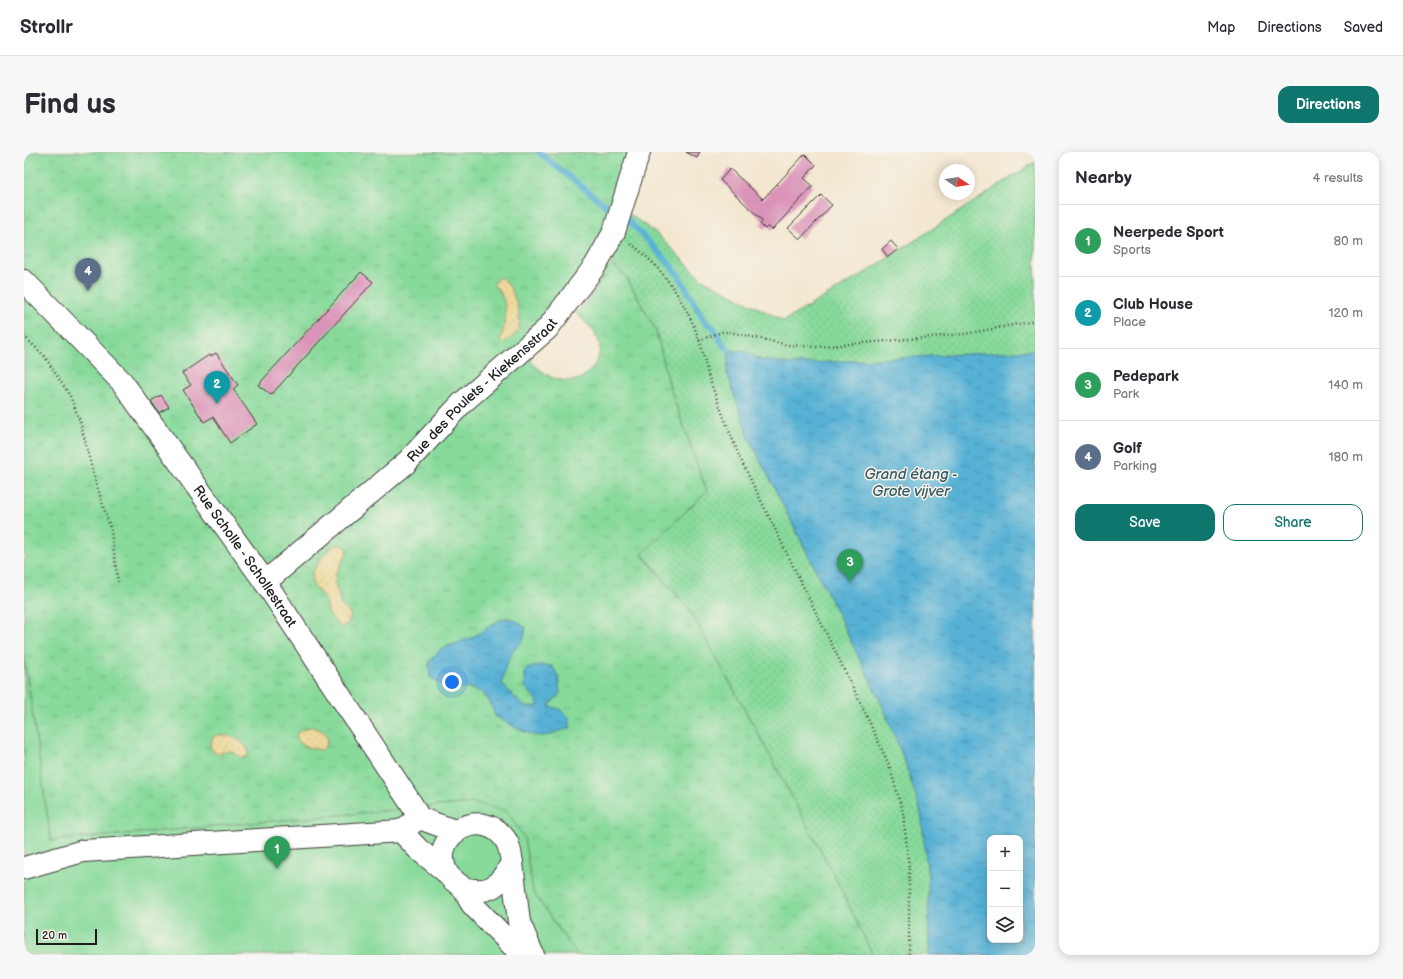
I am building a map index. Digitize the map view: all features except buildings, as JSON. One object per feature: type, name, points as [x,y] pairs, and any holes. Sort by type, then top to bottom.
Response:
[{"type":"street","name":"Rue des Poulets - Kiekensstraat","points":[[265,582],[407,462],[462,403],[547,329],[595,266],[614,232],[639,152]]},
{"type":"street","name":"Rue Scholle - Schollestraat","points":[[24,281],[122,382],[265,582],[412,805],[419,818]]},
{"type":"street","points":[[24,868],[83,851],[401,831],[419,818],[455,831]]},
{"type":"street","points":[[446,872],[443,861],[444,850],[448,840],[455,831],[466,825],[479,824],[490,826],[501,833],[508,844],[512,863],[519,922],[534,955]]},
{"type":"street","points":[[401,831],[418,849],[446,872],[453,881],[462,888],[471,902],[517,950],[525,955]]},
{"type":"street","points":[[462,888],[476,892],[490,889],[501,881],[512,863]]},
{"type":"path","points":[[614,232],[635,246],[658,269],[674,290],[699,340],[708,374],[725,423],[740,458],[889,764],[903,812],[909,867],[909,955]]},
{"type":"path","points":[[699,340],[722,332],[730,332],[788,345],[818,347],[965,334],[1035,321]]},
{"type":"path","points":[[24,336],[46,357],[70,396],[80,421],[93,473],[111,531],[118,582]]},
{"type":"green space","points":[[24,152],[630,153],[616,203],[588,262],[531,332],[531,362],[549,376],[564,381],[578,379],[589,372],[597,361],[599,355],[599,342],[592,330],[576,313],[588,300],[611,263],[627,278],[656,331],[671,391],[707,491],[642,555],[689,609],[832,871],[873,955],[578,955],[533,892],[524,838],[473,803],[51,841],[24,656]]},
{"type":"green space","points":[[1035,162],[1035,955],[873,955],[832,871],[689,609],[642,554],[707,491],[671,391],[656,331],[627,278],[611,263],[629,214],[657,234],[702,279],[784,321],[865,273]]},
{"type":"green space","points":[[24,656],[51,841],[473,803],[507,811],[524,838],[533,892],[578,955],[24,955]]},
{"type":"sand","points":[[499,277],[504,280],[512,291],[520,321],[517,332],[504,343],[500,340],[505,318],[505,303],[493,284]]},
{"type":"sand","points":[[335,545],[342,545],[347,548],[347,553],[336,573],[335,583],[341,605],[351,615],[348,623],[340,627],[328,613],[326,601],[312,583],[312,573],[319,561],[327,551]]},
{"type":"sand","points":[[310,727],[319,729],[326,735],[326,746],[322,750],[303,745],[298,740],[296,736],[299,731]]},
{"type":"sand","points":[[215,735],[230,736],[239,740],[249,751],[247,756],[243,758],[230,751],[217,754],[211,750],[210,743]]},
{"type":"water","name":"Grand étang - Grote vijver","points":[[729,350],[744,351],[761,360],[795,364],[1035,350],[1035,955],[929,955],[928,877],[921,813],[906,765],[884,709],[749,438],[727,373]]},
{"type":"water","points":[[503,618],[515,620],[526,628],[523,641],[514,650],[506,665],[502,683],[525,707],[538,707],[537,700],[525,687],[525,670],[539,665],[552,666],[558,676],[560,693],[549,706],[559,709],[570,718],[570,728],[545,736],[529,734],[495,716],[491,705],[483,693],[477,690],[456,688],[440,684],[430,677],[429,661],[441,649],[473,637]]},
{"type":"waterway","points":[[538,152],[613,211]]},
{"type":"waterway","points":[[627,219],[679,276],[705,322],[714,328],[724,346],[729,350]]},
{"type":"place","name":"Golf","points":[[88,291]]},
{"type":"place","name":"Club House","points":[[217,404]]},
{"type":"place","name":"Pedepark","points":[[850,582]]},
{"type":"place","name":"Neerpede Sport","points":[[277,869]]}]
